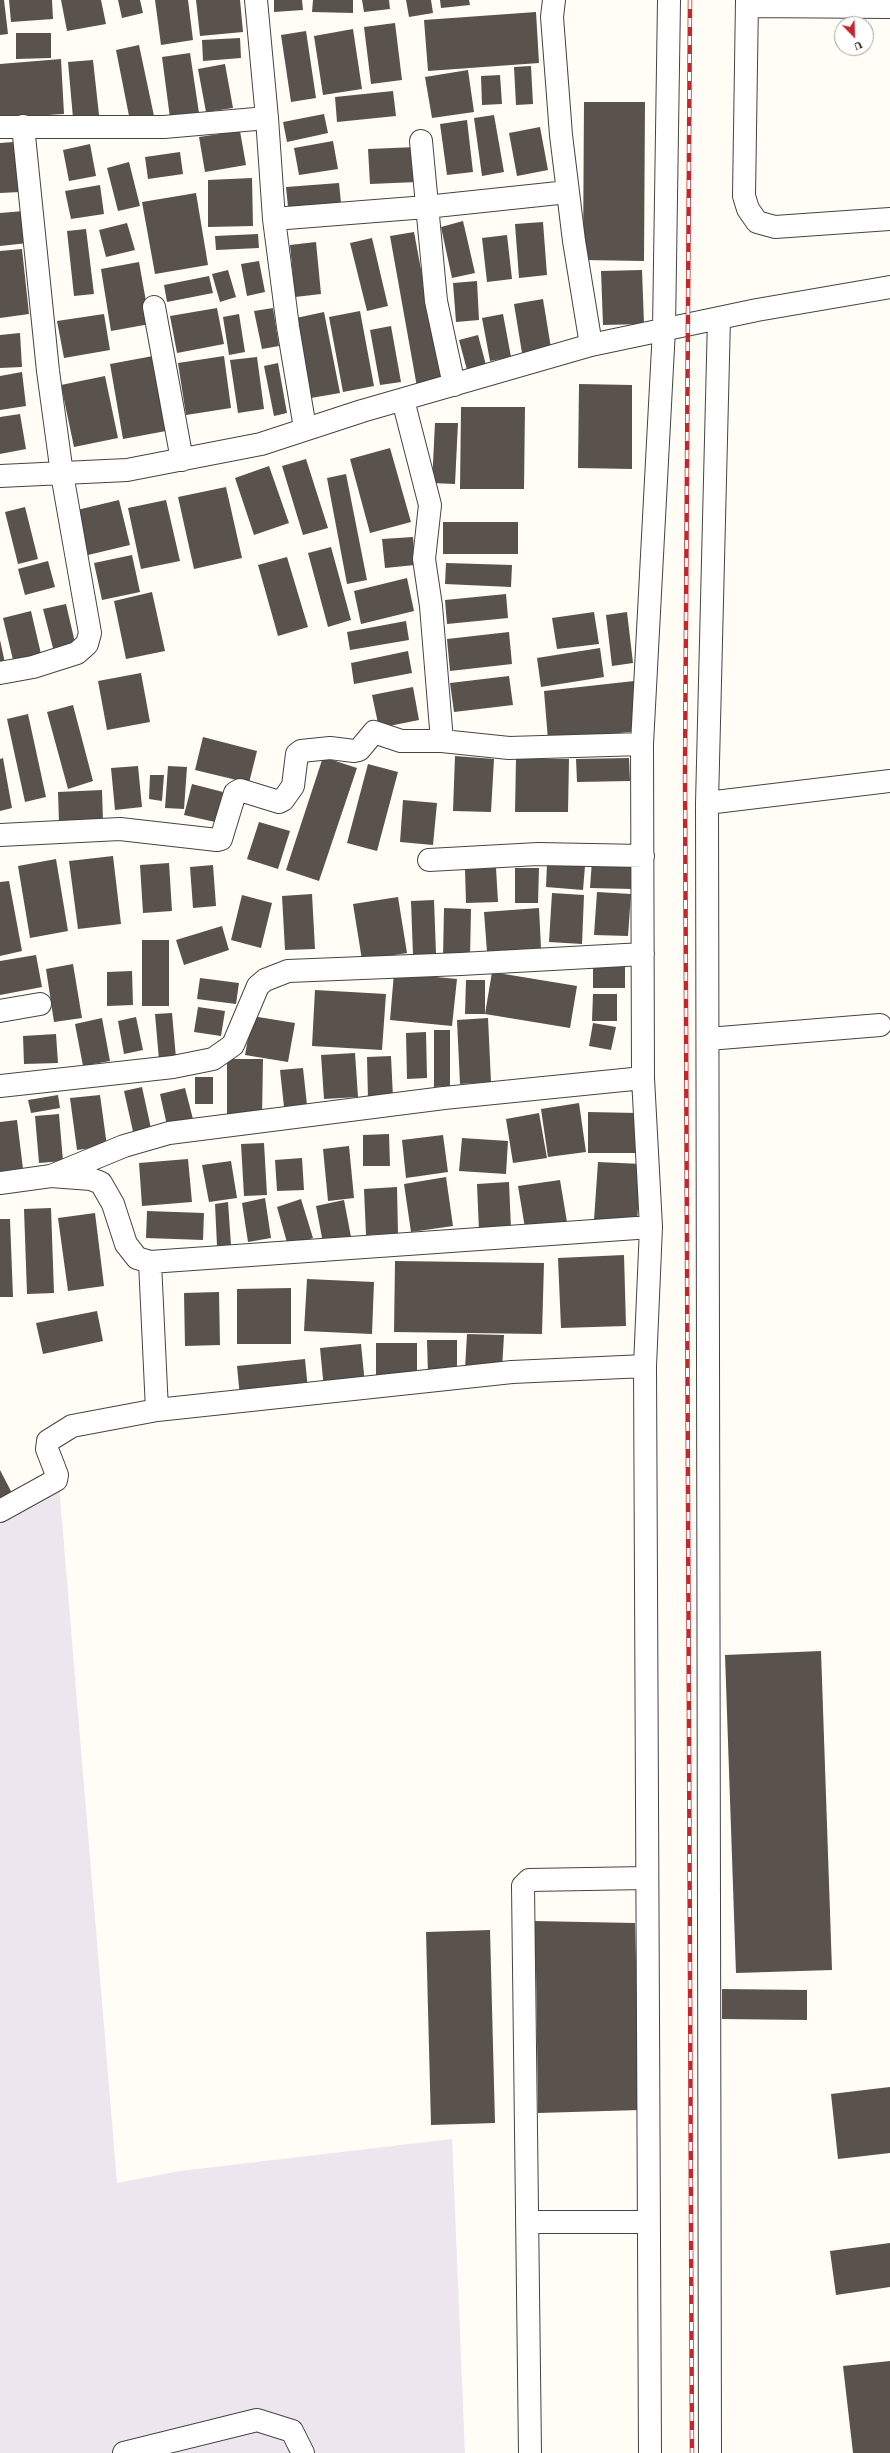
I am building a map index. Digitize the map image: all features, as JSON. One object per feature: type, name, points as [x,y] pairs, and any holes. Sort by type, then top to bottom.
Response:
[{"type":"street","points":[[256,0],[267,118],[274,219],[288,327],[305,428]]},
{"type":"street","points":[[554,0],[552,17],[560,127],[568,192],[591,345]]},
{"type":"street","points":[[650,2453],[646,1878],[645,1366],[651,1227],[643,1078],[642,744],[664,329],[669,0]]},
{"type":"street","points":[[890,8],[747,3],[744,196],[748,209],[757,222],[775,227],[890,219]]},
{"type":"street","points":[[0,127],[164,127],[267,118]]},
{"type":"street","points":[[0,673],[33,667],[77,654],[87,644],[90,634],[62,474],[48,371],[23,126]]},
{"type":"street","points":[[421,141],[436,301],[454,385]]},
{"type":"street","points":[[274,219],[426,207],[568,192]]},
{"type":"street","points":[[0,476],[127,470],[261,444],[305,428],[591,345],[719,318],[890,287]]},
{"type":"street","points":[[154,307],[182,460]]},
{"type":"street","points":[[710,2453],[708,1039],[706,803],[719,318]]},
{"type":"street","points":[[403,400],[430,505],[424,560],[430,606],[442,741]]},
{"type":"street","points":[[0,835],[120,829],[217,840],[221,839],[235,793],[240,790],[279,802],[283,800],[293,786],[297,754],[301,751],[330,748],[354,751],[359,750],[374,732],[401,741],[442,741],[509,748],[642,744]]},
{"type":"street","points":[[706,803],[890,781]]},
{"type":"street","points":[[429,860],[538,854],[643,856]]},
{"type":"street","points":[[0,1086],[173,1067],[213,1059],[233,1045],[258,986],[265,980],[288,971],[461,964],[643,954]]},
{"type":"street","points":[[0,1011],[40,1004]]},
{"type":"street","points":[[708,1039],[880,1025]]},
{"type":"street","points":[[51,1176],[124,1146],[169,1133],[436,1099],[643,1078]]},
{"type":"street","points":[[0,1183],[51,1176],[91,1179],[101,1183],[113,1204],[126,1244],[137,1258],[150,1262],[651,1227]]},
{"type":"street","points":[[150,1262],[157,1410]]},
{"type":"street","points":[[0,1511],[56,1480],[57,1476],[47,1449],[48,1441],[72,1426],[157,1410],[512,1372],[645,1366]]},
{"type":"street","points":[[530,2453],[523,1886],[529,1880],[646,1878]]},
{"type":"street","points":[[527,2222],[648,2222]]},
{"type":"street","points":[[124,2453],[258,2420],[292,2431],[303,2453]]},
{"type":"shaded area","points":[[59,1484],[117,2183],[180,2171],[452,2139],[465,2453],[0,2453],[0,1515]]},
{"type":"building","points":[[0,0],[4,0],[8,34],[0,35]]},
{"type":"building","points":[[9,0],[52,0],[53,19],[11,22]]},
{"type":"building","points":[[61,0],[101,0],[106,24],[67,31]]},
{"type":"building","points":[[118,0],[140,0],[143,13],[122,18]]},
{"type":"building","points":[[155,0],[188,0],[193,40],[161,45]]},
{"type":"building","points":[[196,0],[240,0],[243,32],[200,36]]},
{"type":"building","points":[[274,0],[302,0],[303,10],[274,12]]},
{"type":"building","points":[[313,0],[353,0],[353,13],[312,12]]},
{"type":"building","points":[[362,0],[389,0],[390,9],[364,12]]},
{"type":"building","points":[[406,0],[431,0],[433,13],[409,17]]},
{"type":"building","points":[[440,0],[469,0],[470,5],[441,8]]},
{"type":"building","points":[[536,12],[539,63],[428,71],[424,20]]},
{"type":"building","points":[[395,23],[402,80],[371,84],[364,27]]},
{"type":"building","points":[[353,29],[362,89],[323,95],[314,36]]},
{"type":"building","points":[[306,31],[316,98],[291,102],[281,35]]},
{"type":"building","points":[[16,33],[51,33],[51,58],[16,59]]},
{"type":"building","points":[[240,38],[241,58],[203,61],[202,40]]},
{"type":"building","points":[[139,45],[154,116],[130,121],[116,50]]},
{"type":"building","points":[[190,53],[199,113],[170,118],[162,57]]},
{"type":"building","points":[[61,59],[64,114],[0,118],[0,64]]},
{"type":"building","points":[[93,60],[99,115],[73,118],[68,62]]},
{"type":"building","points":[[225,64],[233,108],[206,112],[198,69]]},
{"type":"building","points":[[531,66],[533,104],[516,105],[514,67]]},
{"type":"building","points":[[468,70],[474,112],[432,118],[425,77]]},
{"type":"building","points":[[500,75],[502,104],[482,105],[481,76]]},
{"type":"building","points":[[393,91],[396,116],[337,122],[335,97]]},
{"type":"building","points":[[584,102],[645,102],[644,261],[583,260]]},
{"type":"building","points":[[324,114],[328,133],[287,142],[283,122]]},
{"type":"building","points":[[494,115],[504,172],[482,176],[474,118]]},
{"type":"building","points":[[467,120],[473,172],[447,175],[440,124]]},
{"type":"building","points":[[540,127],[548,170],[517,176],[509,133]]},
{"type":"building","points":[[240,131],[246,165],[205,172],[199,137]]},
{"type":"building","points":[[333,141],[338,169],[299,175],[294,148]]},
{"type":"building","points":[[14,142],[20,192],[0,193],[0,143]]},
{"type":"building","points":[[90,144],[96,176],[69,181],[63,150]]},
{"type":"building","points":[[416,147],[417,182],[370,184],[368,149]]},
{"type":"building","points":[[180,152],[183,174],[148,179],[145,157]]},
{"type":"building","points":[[129,162],[140,206],[118,211],[107,168]]},
{"type":"building","points":[[252,178],[253,226],[208,227],[208,180]]},
{"type":"building","points":[[339,183],[341,203],[288,207],[286,187]]},
{"type":"building","points":[[100,185],[104,214],[71,219],[65,191]]},
{"type":"building","points":[[196,193],[208,265],[155,274],[142,202]]},
{"type":"building","points":[[24,211],[28,243],[0,246],[0,213]]},
{"type":"building","points":[[463,221],[475,273],[452,278],[441,227]]},
{"type":"building","points":[[543,222],[547,275],[519,278],[515,224]]},
{"type":"building","points":[[127,223],[135,250],[106,257],[99,230]]},
{"type":"building","points":[[86,229],[94,294],[74,296],[67,231]]},
{"type":"building","points":[[414,232],[442,382],[417,387],[390,236]]},
{"type":"building","points":[[258,234],[259,248],[216,250],[215,236]]},
{"type":"building","points":[[507,235],[512,279],[487,282],[482,238]]},
{"type":"building","points":[[372,238],[388,306],[367,311],[350,243]]},
{"type":"building","points":[[316,242],[321,294],[295,297],[290,245]]},
{"type":"building","points":[[22,249],[29,314],[0,318],[0,251]]},
{"type":"building","points":[[259,261],[265,292],[247,296],[241,264]]},
{"type":"building","points":[[139,262],[150,324],[111,331],[101,269]]},
{"type":"building","points":[[228,270],[236,297],[220,302],[212,274]]},
{"type":"building","points":[[642,270],[644,324],[603,325],[601,271]]},
{"type":"building","points":[[209,276],[213,293],[167,302],[164,285]]},
{"type":"building","points":[[477,281],[479,320],[456,322],[453,283]]},
{"type":"building","points":[[543,299],[551,348],[522,353],[514,304]]},
{"type":"building","points":[[217,308],[224,344],[177,353],[170,316]]},
{"type":"building","points":[[273,308],[279,346],[262,349],[254,311]]},
{"type":"building","points":[[360,311],[374,386],[343,392],[329,317]]},
{"type":"building","points":[[324,312],[340,393],[311,398],[296,318]]},
{"type":"building","points":[[104,314],[110,350],[64,358],[57,321]]},
{"type":"building","points":[[239,314],[245,352],[229,355],[223,317]]},
{"type":"building","points":[[503,314],[511,357],[490,361],[482,318]]},
{"type":"building","points":[[391,326],[401,382],[380,385],[370,330]]},
{"type":"building","points":[[20,333],[22,367],[0,368],[0,335]]},
{"type":"building","points":[[478,335],[486,365],[467,370],[459,340]]},
{"type":"building","points":[[153,356],[166,431],[123,439],[110,364]]},
{"type":"building","points":[[224,356],[231,408],[186,415],[178,363]]},
{"type":"building","points":[[257,357],[264,409],[238,413],[230,360]]},
{"type":"building","points":[[278,363],[287,413],[274,416],[264,366]]},
{"type":"building","points":[[22,372],[26,406],[0,410],[0,376]]},
{"type":"building","points":[[105,376],[118,438],[74,447],[61,385]]},
{"type":"building","points":[[579,384],[632,385],[632,469],[578,468]]},
{"type":"building","points":[[461,407],[525,407],[524,489],[460,489]]},
{"type":"building","points":[[20,414],[26,449],[0,454],[0,417]]},
{"type":"building","points":[[435,423],[458,423],[455,484],[432,483]]},
{"type":"building","points":[[390,448],[411,522],[370,533],[350,459]]},
{"type":"building","points":[[306,459],[328,528],[303,535],[282,466]]},
{"type":"building","points":[[269,466],[289,523],[254,535],[235,478]]},
{"type":"building","points":[[346,474],[367,580],[347,584],[327,478]]},
{"type":"building","points":[[226,487],[242,558],[194,569],[178,497]]},
{"type":"building","points":[[119,500],[130,545],[88,555],[77,510]]},
{"type":"building","points":[[166,500],[180,561],[141,569],[128,508]]},
{"type":"building","points":[[25,507],[38,559],[18,564],[5,512]]},
{"type":"building","points":[[443,522],[518,522],[518,554],[443,554]]},
{"type":"building","points":[[413,537],[415,565],[385,568],[382,539]]},
{"type":"building","points":[[331,547],[351,620],[328,627],[308,553]]},
{"type":"building","points":[[132,555],[140,592],[102,600],[94,563]]},
{"type":"building","points":[[287,557],[308,627],[278,636],[258,565]]},
{"type":"building","points":[[48,561],[55,587],[25,595],[18,569]]},
{"type":"building","points":[[446,563],[512,565],[511,587],[445,584]]},
{"type":"building","points":[[407,578],[414,611],[361,624],[354,591]]},
{"type":"building","points":[[152,592],[165,651],[126,659],[114,601]]},
{"type":"building","points":[[506,594],[508,618],[447,624],[445,600]]},
{"type":"building","points":[[66,604],[76,647],[54,652],[43,609]]},
{"type":"building","points":[[31,611],[41,654],[13,660],[3,618]]},
{"type":"building","points":[[594,612],[599,644],[557,649],[552,618]]},
{"type":"building","points":[[627,612],[633,663],[612,666],[606,615]]},
{"type":"building","points":[[406,621],[409,640],[350,650],[347,632]]},
{"type":"building","points":[[509,632],[512,664],[450,671],[447,639]]},
{"type":"building","points":[[0,640],[5,663],[0,664]]},
{"type":"building","points":[[600,648],[604,677],[541,687],[537,658]]},
{"type":"building","points":[[408,651],[412,673],[354,684],[351,663]]},
{"type":"building","points":[[141,673],[150,722],[107,730],[98,681]]},
{"type":"building","points":[[509,676],[513,705],[454,712],[450,683]]},
{"type":"building","points":[[634,681],[639,731],[548,740],[544,691]]},
{"type":"building","points":[[413,687],[419,720],[379,728],[372,695]]},
{"type":"building","points":[[73,705],[93,781],[68,789],[47,712]]},
{"type":"building","points":[[28,714],[46,797],[25,802],[7,719]]},
{"type":"building","points":[[203,737],[257,751],[249,783],[195,770]]},
{"type":"building","points":[[455,756],[494,759],[491,812],[453,811]]},
{"type":"building","points":[[323,757],[357,768],[319,881],[286,870]]},
{"type":"building","points":[[3,758],[12,808],[0,811],[0,759]]},
{"type":"building","points":[[629,758],[630,781],[577,782],[576,759]]},
{"type":"building","points":[[516,759],[569,759],[568,812],[515,812]]},
{"type":"building","points":[[368,764],[398,772],[377,851],[347,843]]},
{"type":"building","points":[[138,766],[142,807],[115,810],[111,768]]},
{"type":"building","points":[[168,766],[187,767],[184,809],[165,808]]},
{"type":"building","points":[[150,775],[164,775],[162,801],[149,799]]},
{"type":"building","points":[[192,784],[223,792],[215,822],[184,815]]},
{"type":"building","points":[[102,790],[103,821],[59,823],[58,792]]},
{"type":"building","points":[[403,800],[437,803],[433,845],[400,842]]},
{"type":"building","points":[[259,822],[290,831],[278,869],[247,859]]},
{"type":"building","points":[[113,856],[121,924],[78,929],[69,861]]},
{"type":"building","points":[[56,859],[68,931],[30,938],[18,866]]},
{"type":"building","points":[[592,860],[632,862],[632,889],[590,888]]},
{"type":"building","points":[[169,863],[172,911],[143,913],[140,865]]},
{"type":"building","points":[[547,864],[585,866],[583,890],[546,887]]},
{"type":"building","points":[[213,865],[216,906],[193,908],[190,867]]},
{"type":"building","points":[[496,868],[498,902],[466,903],[465,869]]},
{"type":"building","points":[[515,868],[539,868],[538,903],[515,903]]},
{"type":"building","points":[[9,881],[22,951],[0,956],[0,882]]},
{"type":"building","points":[[597,892],[631,894],[628,936],[594,935]]},
{"type":"building","points":[[552,893],[584,895],[582,944],[549,942]]},
{"type":"building","points":[[312,894],[315,949],[285,950],[282,896]]},
{"type":"building","points":[[242,895],[272,903],[261,948],[231,940]]},
{"type":"building","points":[[398,897],[407,953],[362,960],[353,904]]},
{"type":"building","points":[[434,900],[436,954],[413,955],[411,901]]},
{"type":"building","points":[[444,908],[471,909],[470,958],[443,958]]},
{"type":"building","points":[[539,908],[541,948],[487,952],[484,912]]},
{"type":"building","points":[[222,926],[229,950],[184,965],[176,940]]},
{"type":"building","points":[[142,940],[169,940],[169,1006],[142,1006]]},
{"type":"building","points":[[36,955],[42,987],[0,995],[0,961]]},
{"type":"building","points":[[593,962],[625,962],[625,988],[593,988]]},
{"type":"building","points":[[73,964],[82,1018],[54,1022],[46,969]]},
{"type":"building","points":[[132,971],[133,1005],[107,1006],[107,972]]},
{"type":"building","points":[[492,972],[577,986],[570,1028],[485,1014]]},
{"type":"building","points":[[394,973],[457,979],[452,1026],[390,1020]]},
{"type":"building","points":[[200,978],[239,983],[236,1004],[197,999]]},
{"type":"building","points":[[466,980],[485,980],[485,1014],[465,1014]]},
{"type":"building","points":[[315,990],[386,994],[382,1050],[312,1046]]},
{"type":"building","points":[[593,994],[617,994],[617,1021],[592,1021]]},
{"type":"building","points":[[198,1007],[225,1011],[221,1036],[194,1032]]},
{"type":"building","points":[[172,1013],[176,1058],[159,1060],[155,1014]]},
{"type":"building","points":[[252,1016],[295,1023],[288,1062],[245,1055]]},
{"type":"building","points":[[136,1017],[143,1050],[124,1054],[118,1021]]},
{"type":"building","points":[[102,1018],[110,1061],[83,1066],[75,1024]]},
{"type":"building","points":[[488,1018],[491,1082],[460,1084],[457,1020]]},
{"type":"building","points":[[593,1023],[616,1027],[611,1050],[589,1046]]},
{"type":"building","points":[[434,1030],[450,1030],[450,1086],[434,1087]]},
{"type":"building","points":[[426,1032],[427,1078],[407,1079],[406,1033]]},
{"type":"building","points":[[56,1034],[58,1063],[24,1064],[23,1036]]},
{"type":"building","points":[[355,1053],[358,1097],[324,1099],[321,1055]]},
{"type":"building","points":[[391,1056],[393,1098],[368,1099],[367,1057]]},
{"type":"building","points":[[227,1059],[263,1059],[262,1117],[227,1116]]},
{"type":"building","points":[[303,1068],[307,1105],[284,1107],[280,1070]]},
{"type":"building","points":[[195,1077],[213,1077],[213,1104],[195,1104]]},
{"type":"building","points":[[142,1087],[152,1133],[134,1136],[124,1091]]},
{"type":"building","points":[[185,1088],[194,1123],[168,1130],[160,1094]]},
{"type":"building","points":[[58,1095],[60,1108],[31,1113],[28,1100]]},
{"type":"building","points":[[100,1095],[107,1146],[77,1150],[70,1098]]},
{"type":"building","points":[[579,1103],[586,1152],[548,1157],[541,1109]]},
{"type":"building","points":[[588,1112],[637,1113],[637,1153],[588,1153]]},
{"type":"building","points":[[539,1113],[547,1158],[513,1163],[506,1119]]},
{"type":"building","points":[[59,1114],[63,1161],[39,1163],[35,1116]]},
{"type":"building","points":[[17,1120],[24,1177],[0,1181],[0,1122]]},
{"type":"building","points":[[389,1134],[390,1166],[363,1166],[363,1135]]},
{"type":"building","points":[[443,1135],[448,1172],[406,1178],[402,1140]]},
{"type":"building","points":[[462,1138],[508,1141],[506,1174],[459,1171]]},
{"type":"building","points":[[264,1143],[267,1195],[244,1196],[241,1144]]},
{"type":"building","points":[[349,1146],[354,1198],[328,1201],[323,1149]]},
{"type":"building","points":[[302,1158],[304,1190],[277,1191],[275,1160]]},
{"type":"building","points":[[188,1159],[192,1202],[142,1206],[139,1163]]},
{"type":"building","points":[[231,1161],[237,1198],[209,1202],[202,1165]]},
{"type":"building","points":[[598,1162],[641,1164],[637,1223],[594,1220]]},
{"type":"building","points":[[446,1177],[453,1226],[411,1232],[404,1184]]},
{"type":"building","points":[[560,1180],[567,1222],[525,1228],[518,1186]]},
{"type":"building","points":[[509,1182],[511,1229],[479,1231],[477,1184]]},
{"type":"building","points":[[397,1187],[398,1234],[366,1235],[364,1189]]},
{"type":"building","points":[[265,1198],[271,1238],[248,1242],[242,1203]]},
{"type":"building","points":[[301,1199],[313,1238],[288,1246],[277,1207]]},
{"type":"building","points":[[344,1200],[351,1237],[323,1243],[316,1206]]},
{"type":"building","points":[[228,1202],[231,1245],[217,1246],[215,1204]]},
{"type":"building","points":[[51,1208],[54,1293],[27,1294],[24,1209]]},
{"type":"building","points":[[147,1211],[204,1213],[203,1240],[146,1238]]},
{"type":"building","points":[[95,1213],[104,1286],[68,1291],[58,1218]]},
{"type":"building","points":[[0,1219],[10,1219],[13,1297],[0,1297]]},
{"type":"building","points":[[624,1255],[626,1326],[561,1328],[558,1258]]},
{"type":"building","points":[[395,1261],[544,1263],[542,1334],[394,1332]]},
{"type":"building","points":[[307,1279],[374,1282],[372,1334],[304,1331]]},
{"type":"building","points":[[291,1288],[291,1344],[237,1344],[237,1289]]},
{"type":"building","points":[[219,1292],[220,1345],[185,1346],[184,1293]]},
{"type":"building","points":[[97,1311],[103,1341],[43,1354],[36,1323]]},
{"type":"building","points":[[467,1334],[504,1335],[502,1369],[465,1369]]},
{"type":"building","points":[[427,1340],[457,1340],[457,1374],[428,1375]]},
{"type":"building","points":[[376,1343],[417,1343],[417,1378],[376,1379]]},
{"type":"building","points":[[361,1344],[365,1384],[324,1389],[320,1348]]},
{"type":"building","points":[[305,1359],[308,1390],[240,1397],[237,1366]]},
{"type":"building","points":[[0,1470],[14,1497],[0,1505]]},
{"type":"building","points":[[821,1651],[832,1970],[736,1973],[725,1655]]},
{"type":"building","points":[[533,1921],[635,1923],[640,2110],[538,2113],[536,1969]]},
{"type":"building","points":[[490,1930],[495,2123],[431,2125],[426,1932]]},
{"type":"building","points":[[722,1989],[807,1990],[807,2020],[722,2019]]},
{"type":"building","points":[[890,2087],[890,2153],[838,2159],[831,2094]]},
{"type":"building","points":[[890,2243],[890,2287],[836,2295],[830,2251]]},
{"type":"building","points":[[890,2361],[890,2453],[853,2453],[843,2366]]},
{"type":"railway","points":[[690,0],[685,772],[692,2453]]}]
